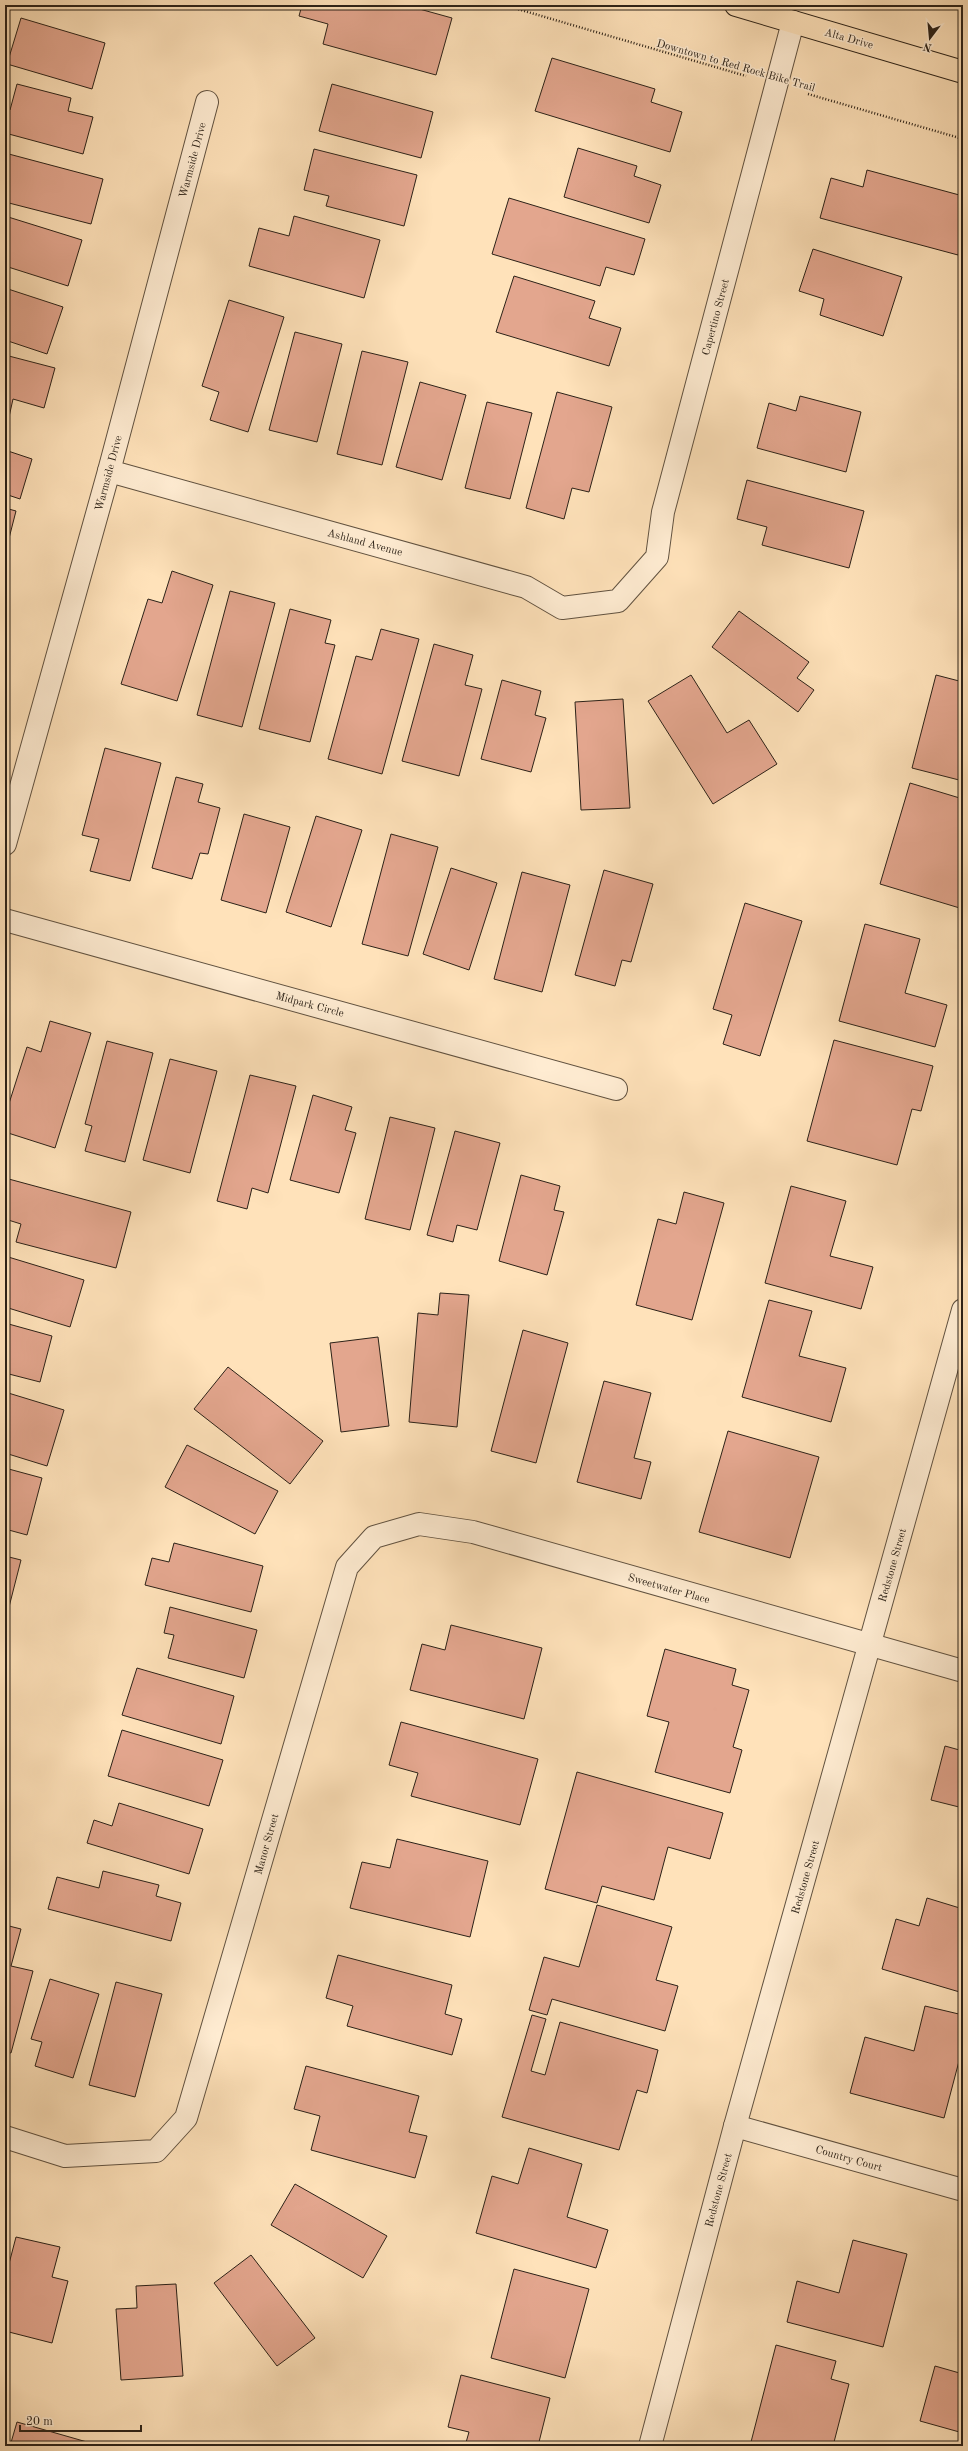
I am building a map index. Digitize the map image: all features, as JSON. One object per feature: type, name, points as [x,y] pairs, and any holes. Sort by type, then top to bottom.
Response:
[{"type":"main road","name":"Alta Drive","points":[[736,5],[963,72]]},
{"type":"street","name":"Capertino Street","points":[[618,601],[657,557],[663,512],[793,22]]},
{"type":"street","name":"Warmside Drive","points":[[5,844],[109,472],[208,102]]},
{"type":"street","name":"Ashland Avenue","points":[[109,472],[526,587],[562,608],[618,601]]},
{"type":"street","name":"Midpark Circle","points":[[5,920],[616,1089]]},
{"type":"street","name":"Redstone Street","points":[[650,2446],[735,2126],[963,1310]]},
{"type":"street","name":"Sweetwater Place","points":[[374,1537],[419,1524],[473,1532],[963,1671]]},
{"type":"street","name":"Manor Street","points":[[5,2137],[65,2156],[156,2151],[186,2118],[347,1567],[374,1537]]},
{"type":"street","name":"Country Court","points":[[735,2126],[963,2190]]},
{"type":"path","name":"Downtown to Red Rock Bike Trail","points":[[504,5],[963,140]]},
{"type":"building","points":[[302,5],[405,5],[452,18],[436,75],[323,44],[328,24],[299,16]]},
{"type":"building","points":[[21,18],[105,43],[92,89],[7,64]]},
{"type":"building","points":[[552,58],[655,89],[651,102],[682,112],[670,152],[535,111]]},
{"type":"building","points":[[17,84],[71,98],[68,111],[93,117],[83,154],[5,133],[5,108],[10,110]]},
{"type":"building","points":[[332,84],[433,112],[421,158],[319,131]]},
{"type":"building","points":[[578,148],[637,166],[634,176],[661,185],[649,223],[564,197]]},
{"type":"building","points":[[314,149],[417,175],[404,226],[326,206],[329,196],[304,190]]},
{"type":"building","points":[[5,153],[103,179],[91,224],[5,202]]},
{"type":"building","points":[[867,170],[963,196],[963,237],[958,255],[820,218],[831,178],[863,187]]},
{"type":"building","points":[[509,198],[645,239],[634,275],[606,267],[600,286],[492,254]]},
{"type":"building","points":[[5,216],[82,240],[68,286],[5,266]]},
{"type":"building","points":[[294,216],[380,240],[364,298],[249,266],[259,228],[289,236]]},
{"type":"building","points":[[813,249],[902,277],[883,336],[820,315],[824,299],[799,291]]},
{"type":"building","points":[[514,276],[595,301],[589,318],[621,328],[609,366],[496,332]]},
{"type":"building","points":[[5,288],[63,307],[47,354],[5,340]]},
{"type":"building","points":[[229,300],[284,317],[248,432],[210,420],[219,392],[202,386]]},
{"type":"building","points":[[295,332],[342,344],[317,442],[269,430]]},
{"type":"building","points":[[362,351],[408,362],[382,465],[337,454]]},
{"type":"building","points":[[5,355],[55,368],[44,408],[13,399],[9,417],[5,416]]},
{"type":"building","points":[[420,382],[466,395],[442,480],[396,467]]},
{"type":"building","points":[[557,392],[612,407],[589,492],[572,488],[564,519],[526,508]]},
{"type":"building","points":[[800,396],[861,412],[846,472],[757,448],[769,403],[796,411]]},
{"type":"building","points":[[487,402],[532,413],[510,499],[465,488]]},
{"type":"building","points":[[5,450],[32,459],[20,499],[5,494]]},
{"type":"building","points":[[747,480],[864,511],[849,568],[762,545],[767,527],[737,519]]},
{"type":"building","points":[[5,508],[16,511],[6,550],[5,550]]},
{"type":"building","points":[[172,571],[213,585],[177,701],[121,684],[148,599],[162,603]]},
{"type":"building","points":[[230,591],[275,603],[242,727],[197,715]]},
{"type":"building","points":[[290,609],[331,620],[325,643],[335,645],[310,742],[259,729]]},
{"type":"building","points":[[739,611],[809,662],[797,678],[814,690],[798,712],[712,647]]},
{"type":"building","points":[[381,629],[419,639],[382,774],[328,759],[356,656],[372,660]]},
{"type":"building","points":[[434,644],[473,655],[465,685],[482,689],[459,776],[402,761]]},
{"type":"building","points":[[691,675],[727,733],[749,720],[777,764],[713,804],[648,701]]},
{"type":"building","points":[[936,675],[963,682],[963,781],[912,768]]},
{"type":"building","points":[[502,680],[541,691],[535,715],[546,718],[531,772],[481,759]]},
{"type":"building","points":[[623,699],[630,808],[581,810],[575,702]]},
{"type":"building","points":[[105,748],[161,763],[130,881],[90,871],[99,839],[82,835]]},
{"type":"building","points":[[176,777],[203,784],[198,802],[220,808],[208,854],[200,853],[192,879],[152,868]]},
{"type":"building","points":[[910,783],[963,799],[963,909],[880,884]]},
{"type":"building","points":[[244,814],[290,827],[266,913],[221,900]]},
{"type":"building","points":[[316,816],[362,830],[331,927],[286,912]]},
{"type":"building","points":[[391,834],[438,847],[408,956],[362,944]]},
{"type":"building","points":[[451,868],[497,883],[469,970],[423,954]]},
{"type":"building","points":[[604,870],[653,884],[631,962],[622,960],[615,986],[575,975]]},
{"type":"building","points":[[522,872],[570,885],[542,992],[494,979]]},
{"type":"building","points":[[745,903],[802,921],[760,1056],[723,1044],[732,1015],[713,1009]]},
{"type":"building","points":[[865,924],[920,939],[905,993],[947,1005],[935,1047],[839,1021]]},
{"type":"building","points":[[50,1021],[91,1033],[55,1148],[5,1132],[5,1116],[27,1047],[41,1052]]},
{"type":"building","points":[[834,1040],[933,1066],[921,1111],[912,1109],[897,1165],[807,1141]]},
{"type":"building","points":[[107,1041],[153,1053],[125,1162],[85,1151],[92,1126],[85,1124]]},
{"type":"building","points":[[170,1059],[217,1071],[190,1173],[143,1160]]},
{"type":"building","points":[[250,1075],[296,1086],[268,1193],[252,1188],[247,1209],[217,1201]]},
{"type":"building","points":[[313,1095],[352,1107],[345,1130],[356,1133],[339,1193],[290,1180]]},
{"type":"building","points":[[390,1117],[435,1128],[410,1230],[365,1219]]},
{"type":"building","points":[[455,1131],[500,1143],[477,1230],[457,1225],[453,1242],[427,1235]]},
{"type":"building","points":[[521,1175],[560,1186],[554,1210],[564,1212],[547,1275],[499,1261]]},
{"type":"building","points":[[5,1178],[131,1212],[116,1268],[16,1242],[21,1224],[5,1219]]},
{"type":"building","points":[[791,1186],[846,1201],[830,1256],[873,1267],[861,1309],[765,1283]]},
{"type":"building","points":[[684,1192],[724,1203],[692,1320],[636,1305],[658,1219],[676,1224]]},
{"type":"building","points":[[5,1256],[84,1280],[70,1327],[5,1307]]},
{"type":"building","points":[[440,1293],[469,1295],[457,1427],[409,1422],[418,1313],[438,1315]]},
{"type":"building","points":[[769,1300],[812,1311],[799,1356],[846,1368],[831,1422],[742,1397]]},
{"type":"building","points":[[5,1323],[52,1336],[40,1382],[5,1373]]},
{"type":"building","points":[[523,1330],[568,1343],[536,1463],[491,1451]]},
{"type":"building","points":[[378,1337],[389,1426],[341,1432],[330,1343]]},
{"type":"building","points":[[228,1367],[323,1441],[290,1484],[194,1409]]},
{"type":"building","points":[[604,1381],[651,1393],[634,1458],[651,1462],[641,1499],[577,1482]]},
{"type":"building","points":[[5,1392],[64,1410],[47,1466],[5,1453]]},
{"type":"building","points":[[728,1431],[819,1457],[790,1558],[699,1532]]},
{"type":"building","points":[[187,1445],[278,1491],[255,1534],[165,1487]]},
{"type":"building","points":[[5,1468],[42,1478],[27,1535],[5,1529]]},
{"type":"building","points":[[174,1543],[263,1566],[251,1612],[145,1585],[152,1558],[169,1562]]},
{"type":"building","points":[[5,1556],[21,1560],[9,1607],[5,1606]]},
{"type":"building","points":[[170,1607],[257,1630],[244,1678],[168,1658],[174,1635],[164,1633]]},
{"type":"building","points":[[451,1625],[542,1648],[524,1719],[410,1690],[422,1644],[445,1650]]},
{"type":"building","points":[[665,1649],[736,1669],[732,1685],[749,1690],[733,1747],[742,1750],[730,1793],[655,1772],[669,1722],[647,1716]]},
{"type":"building","points":[[137,1668],[234,1696],[221,1744],[122,1715]]},
{"type":"building","points":[[401,1722],[538,1759],[520,1825],[411,1796],[418,1773],[389,1765]]},
{"type":"building","points":[[122,1730],[223,1760],[209,1806],[108,1776]]},
{"type":"building","points":[[945,1746],[963,1751],[963,1808],[931,1800]]},
{"type":"building","points":[[577,1772],[723,1813],[710,1859],[668,1847],[654,1900],[602,1886],[597,1903],[545,1889]]},
{"type":"building","points":[[119,1803],[203,1829],[189,1874],[87,1843],[94,1820],[112,1826]]},
{"type":"building","points":[[397,1839],[488,1861],[470,1937],[350,1908],[362,1862],[390,1868]]},
{"type":"building","points":[[103,1871],[159,1885],[156,1896],[181,1903],[171,1941],[48,1909],[57,1877],[99,1888]]},
{"type":"building","points":[[927,1898],[963,1909],[963,1993],[882,1969],[896,1919],[919,1926]]},
{"type":"building","points":[[597,1905],[672,1927],[656,1980],[678,1986],[665,2031],[552,1999],[547,2015],[529,2010],[544,1957],[579,1967]]},
{"type":"building","points":[[5,1925],[21,1929],[11,1966],[33,1971],[11,2053],[5,2052]]},
{"type":"building","points":[[338,1955],[452,1985],[445,2014],[462,2019],[452,2055],[347,2026],[353,2006],[326,1998]]},
{"type":"building","points":[[50,1979],[99,1994],[73,2078],[35,2066],[42,2042],[31,2039]]},
{"type":"building","points":[[116,1982],[162,1994],[135,2097],[89,2085]]},
{"type":"building","points":[[925,2006],[963,2015],[963,2046],[944,2118],[850,2093],[865,2037],[914,2051]]},
{"type":"building","points":[[532,2015],[546,2019],[531,2071],[545,2075],[560,2022],[658,2050],[647,2093],[637,2090],[619,2150],[502,2117]]},
{"type":"building","points":[[306,2066],[419,2096],[409,2132],[427,2136],[415,2178],[311,2150],[320,2116],[294,2109]]},
{"type":"building","points":[[529,2148],[582,2164],[567,2217],[608,2230],[596,2268],[476,2233],[492,2176],[518,2184]]},
{"type":"building","points":[[295,2184],[387,2236],[363,2278],[271,2225]]},
{"type":"building","points":[[16,2237],[60,2247],[52,2277],[68,2281],[52,2343],[5,2331],[5,2279]]},
{"type":"building","points":[[853,2240],[907,2254],[883,2347],[787,2322],[797,2281],[839,2293]]},
{"type":"building","points":[[251,2255],[315,2338],[277,2366],[214,2283]]},
{"type":"building","points":[[514,2269],[589,2289],[565,2378],[491,2358]]},
{"type":"building","points":[[176,2284],[183,2376],[121,2380],[116,2309],[137,2308],[136,2286]]},
{"type":"building","points":[[776,2345],[836,2361],[831,2379],[849,2384],[833,2446],[766,2446],[751,2442]]},
{"type":"building","points":[[935,2366],[963,2374],[963,2433],[920,2421]]},
{"type":"building","points":[[461,2375],[550,2398],[538,2446],[465,2446],[469,2432],[448,2427]]},
{"type":"building","points":[[17,2422],[101,2446],[10,2446]]}]
